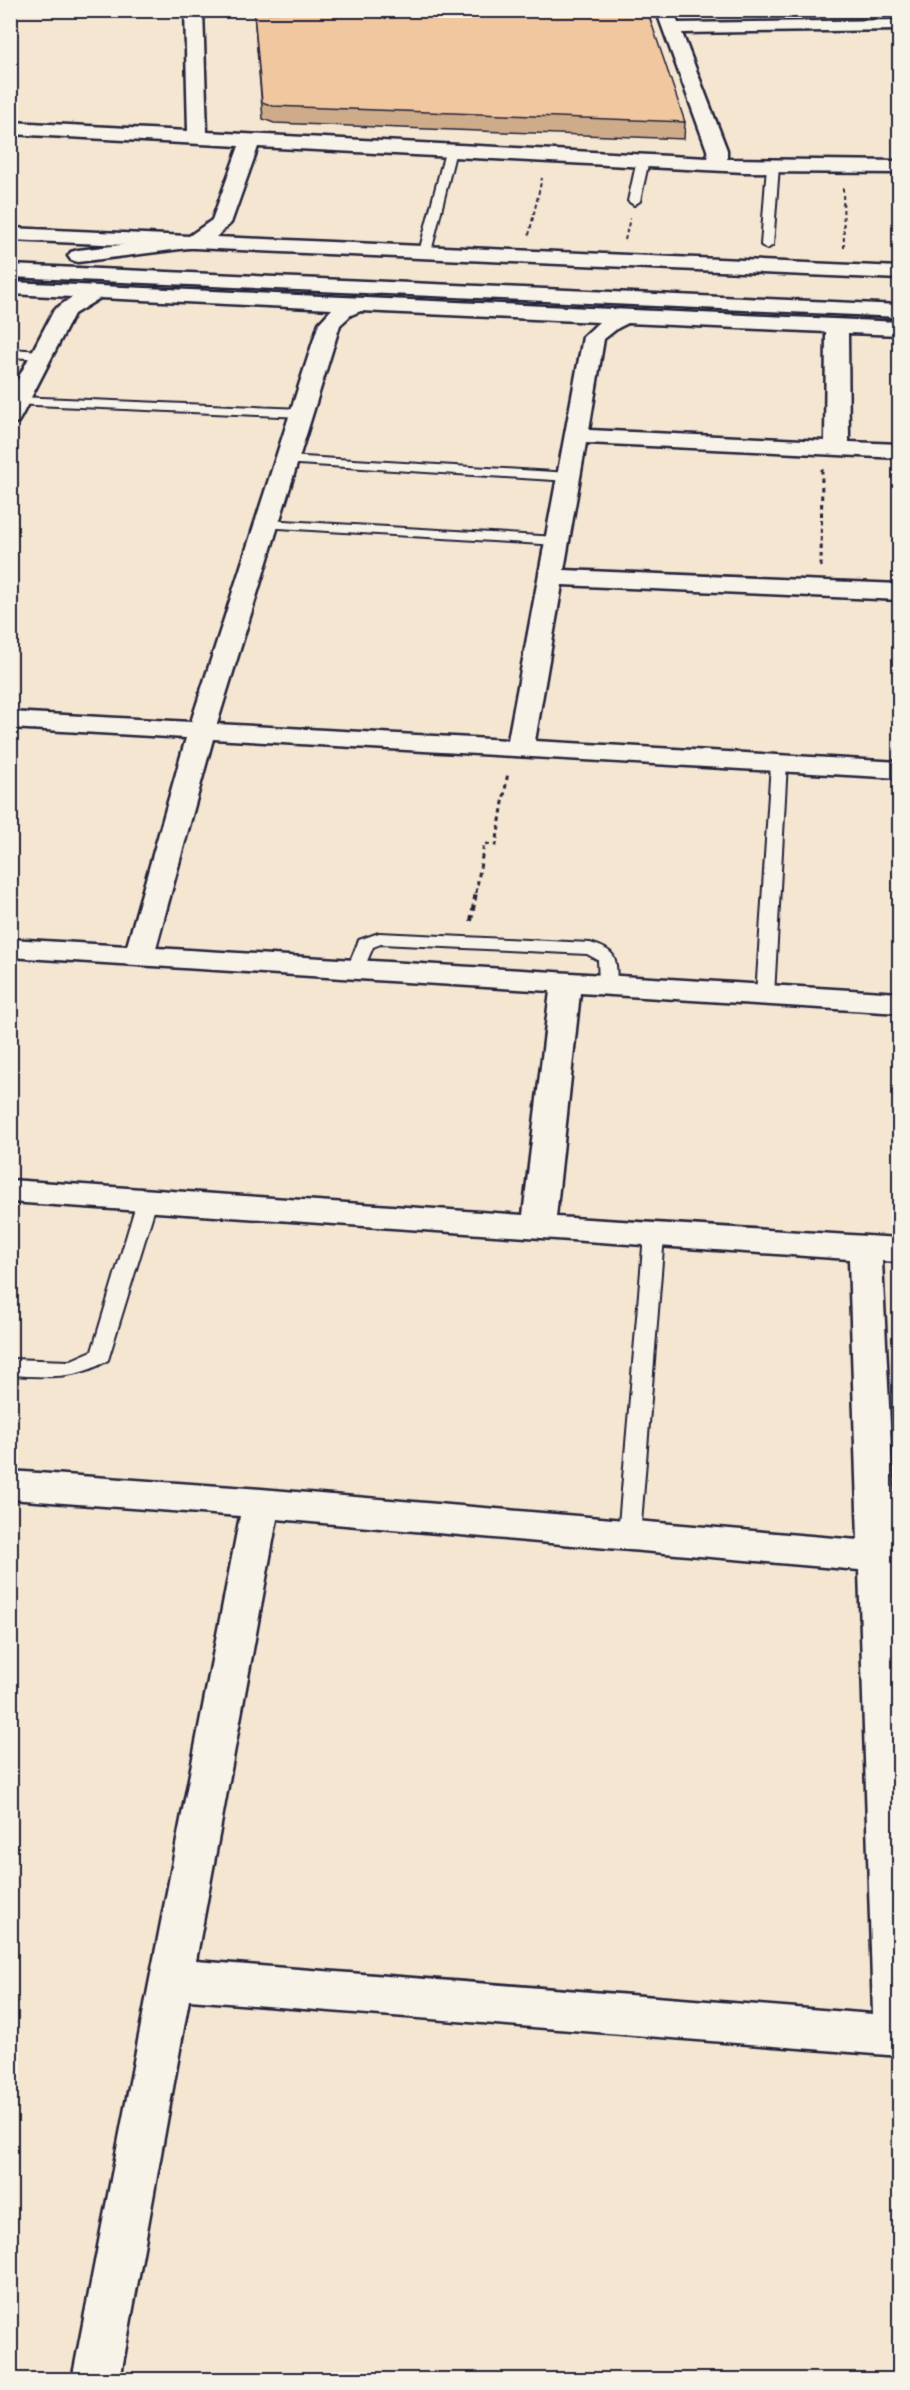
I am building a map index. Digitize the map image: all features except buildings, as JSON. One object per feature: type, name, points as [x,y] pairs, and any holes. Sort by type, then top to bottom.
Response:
[{"type":"street","points":[[194,10],[198,138]]},
{"type":"street","points":[[665,10],[717,150],[718,157],[715,164]]},
{"type":"street","points":[[672,28],[900,25]]},
{"type":"street","points":[[10,128],[715,164],[900,167]]},
{"type":"street","points":[[78,256],[189,243],[205,236],[221,223],[251,140]]},
{"type":"street","points":[[221,223],[225,235],[244,245]]},
{"type":"street","points":[[10,234],[900,273]]},
{"type":"street","points":[[10,253],[900,292]]},
{"type":"street","points":[[10,271],[900,311]]},
{"type":"street","points":[[36,272],[166,297]]},
{"type":"street","points":[[10,288],[60,300],[96,292],[900,329]]},
{"type":"street","points":[[14,409],[42,355],[60,300]]},
{"type":"street","points":[[303,302],[323,314],[330,323]]},
{"type":"street","points":[[139,956],[202,729],[330,323],[343,310],[359,304]]},
{"type":"street","points":[[717,320],[810,307]]},
{"type":"street","points":[[563,313],[579,322],[594,337]]},
{"type":"street","points":[[516,747],[552,577],[594,337],[610,323],[626,316]]},
{"type":"street","points":[[830,448],[837,326]]},
{"type":"street","points":[[577,436],[900,451]]},
{"type":"street","points":[[552,577],[820,591],[900,592]]},
{"type":"street","points":[[10,720],[900,770]]},
{"type":"street","points":[[10,948],[900,1003]]},
{"type":"street","points":[[538,1228],[567,981]]},
{"type":"street","points":[[10,1191],[654,1236],[882,1249],[878,1557],[890,1663],[898,2036],[172,1979]]},
{"type":"street","points":[[10,1485],[261,1503],[878,1557]]},
{"type":"street","points":[[96,2379],[261,1503]]},
{"type":"lane","points":[[424,252],[450,150]]},
{"type":"lane","points":[[634,201],[643,160]]},
{"type":"lane","points":[[767,245],[773,166]]},
{"type":"lane","points":[[10,353],[42,355]]},
{"type":"lane","points":[[14,409],[302,413]]},
{"type":"lane","points":[[287,460],[570,477]]},
{"type":"lane","points":[[267,524],[558,541]]},
{"type":"lane","points":[[765,995],[779,763]]},
{"type":"lane","points":[[356,969],[365,944],[380,938],[467,942],[597,951],[607,957],[608,984]]},
{"type":"lane","points":[[10,1367],[72,1370],[88,1365],[101,1355],[147,1201]]},
{"type":"lane","points":[[629,1536],[654,1236]]},
{"type":"path","points":[[524,257],[547,155]]},
{"type":"path","points":[[843,166],[845,270]]},
{"type":"path","points":[[620,261],[634,201]]},
{"type":"path","points":[[820,591],[830,448]]},
{"type":"path","points":[[467,942],[484,844],[496,845],[516,747]]}]
